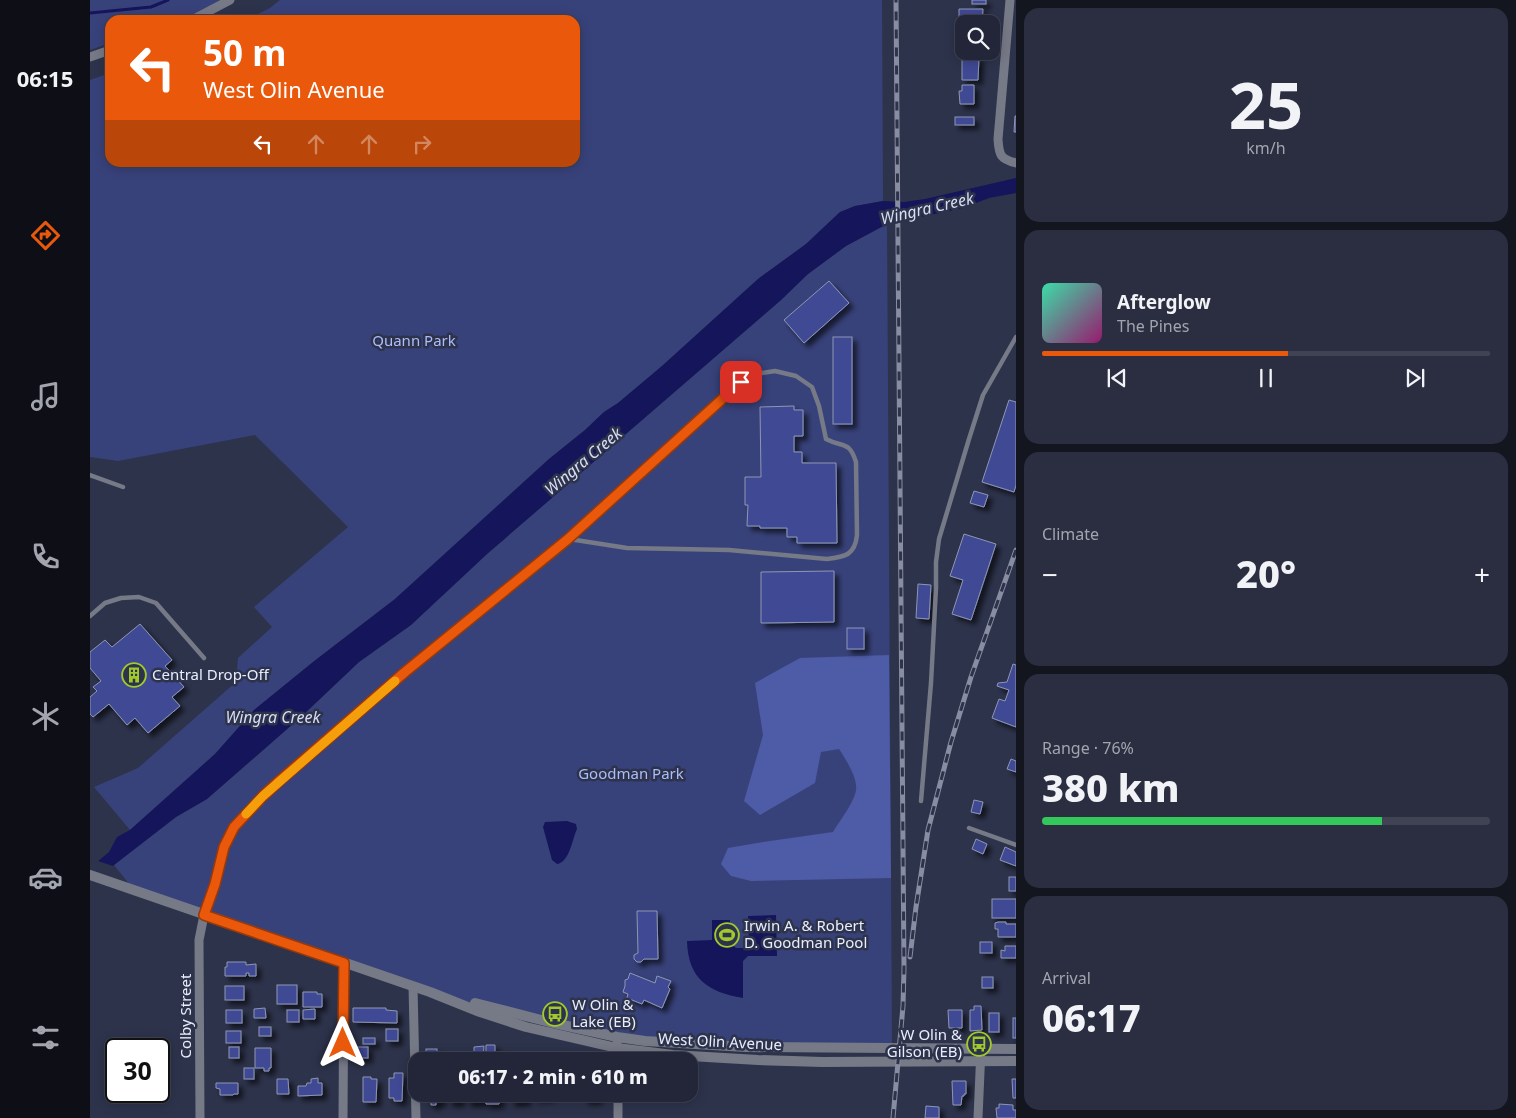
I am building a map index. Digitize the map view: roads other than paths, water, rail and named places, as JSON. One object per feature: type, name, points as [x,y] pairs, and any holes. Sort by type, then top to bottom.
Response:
[{"type":"street","points":[[202,15],[230,0]]},
{"type":"street","points":[[1010,0],[998,140],[999,153],[1005,160],[1016,163]]},
{"type":"street","points":[[90,57],[105,52]]},
{"type":"street","name":"Colby Street","points":[[200,1118],[199,940],[204,915],[215,884],[224,847],[234,827],[263,796],[405,672],[568,539],[749,374]]},
{"type":"street","name":"West Olin Avenue","points":[[90,876],[413,986],[480,1012],[526,1027],[617,1048],[673,1055],[758,1060],[822,1062],[1016,1061]]},
{"type":"street","points":[[343,1118],[344,963]]},
{"type":"street","points":[[413,986],[416,1118]]},
{"type":"street","name":"West Olin Avenue","points":[[430,992],[516,1014],[617,1037],[645,1041],[746,1047],[1016,1049]]},
{"type":"street","points":[[617,1037],[617,1052]]},
{"type":"street","points":[[978,1118],[981,1049]]},
{"type":"street","points":[[618,1102],[618,1118]]},
{"type":"lane","points":[[920,801],[931,683],[936,562],[939,539],[983,395],[1016,337]]},
{"type":"lane","points":[[568,539],[627,548],[729,550],[827,559],[850,553],[856,544],[857,535],[856,462],[853,452],[847,446],[835,444],[826,439],[819,406],[812,387],[796,376],[775,371],[749,374]]},
{"type":"lane","points":[[90,475],[123,487]]},
{"type":"lane","points":[[90,616],[106,603],[121,598],[139,597],[156,603],[204,658]]},
{"type":"lane","points":[[969,828],[1016,846]]},
{"type":"water","name":"Wingra Creek","points":[[1016,178],[1016,193],[989,198],[963,208],[887,224],[846,246],[808,274],[781,300],[487,554],[411,625],[359,662],[302,716],[207,799],[176,817],[114,865],[90,888],[90,868],[109,852],[117,837],[130,830],[215,754],[254,710],[395,599],[549,459],[662,366],[758,279],[806,244],[840,212],[855,206],[883,201],[904,202],[925,199]]},
{"type":"water","points":[[567,821],[576,824],[577,829],[568,855],[557,864],[552,860],[543,827],[545,822]]},
{"type":"water","points":[[776,915],[777,956],[748,956],[743,961],[743,998],[720,992],[702,982],[691,965],[687,941],[712,940],[712,920],[730,920],[730,943],[736,948],[745,948],[749,944],[748,916]]},
{"type":"waterway","points":[[90,13],[151,7],[168,0]]},
{"type":"railway","points":[[893,1118],[903,1006],[904,968],[896,0]]},
{"type":"railway","points":[[910,957],[928,830],[951,742],[971,677],[1016,550]]},
{"type":"place","name":"Central Drop-Off","points":[[134,675]]},
{"type":"place","name":"Irwin A. & Robert D. Goodman Pool","points":[[727,935]]},
{"type":"place","name":"W Olin & Lake (EB)","points":[[555,1014]]},
{"type":"place","name":"W Olin & Gilson (EB)","points":[[979,1044]]},
{"type":"park label","name":"Quann Park","points":[[414,341]]},
{"type":"park label","name":"Goodman Park","points":[[631,774]]}]
